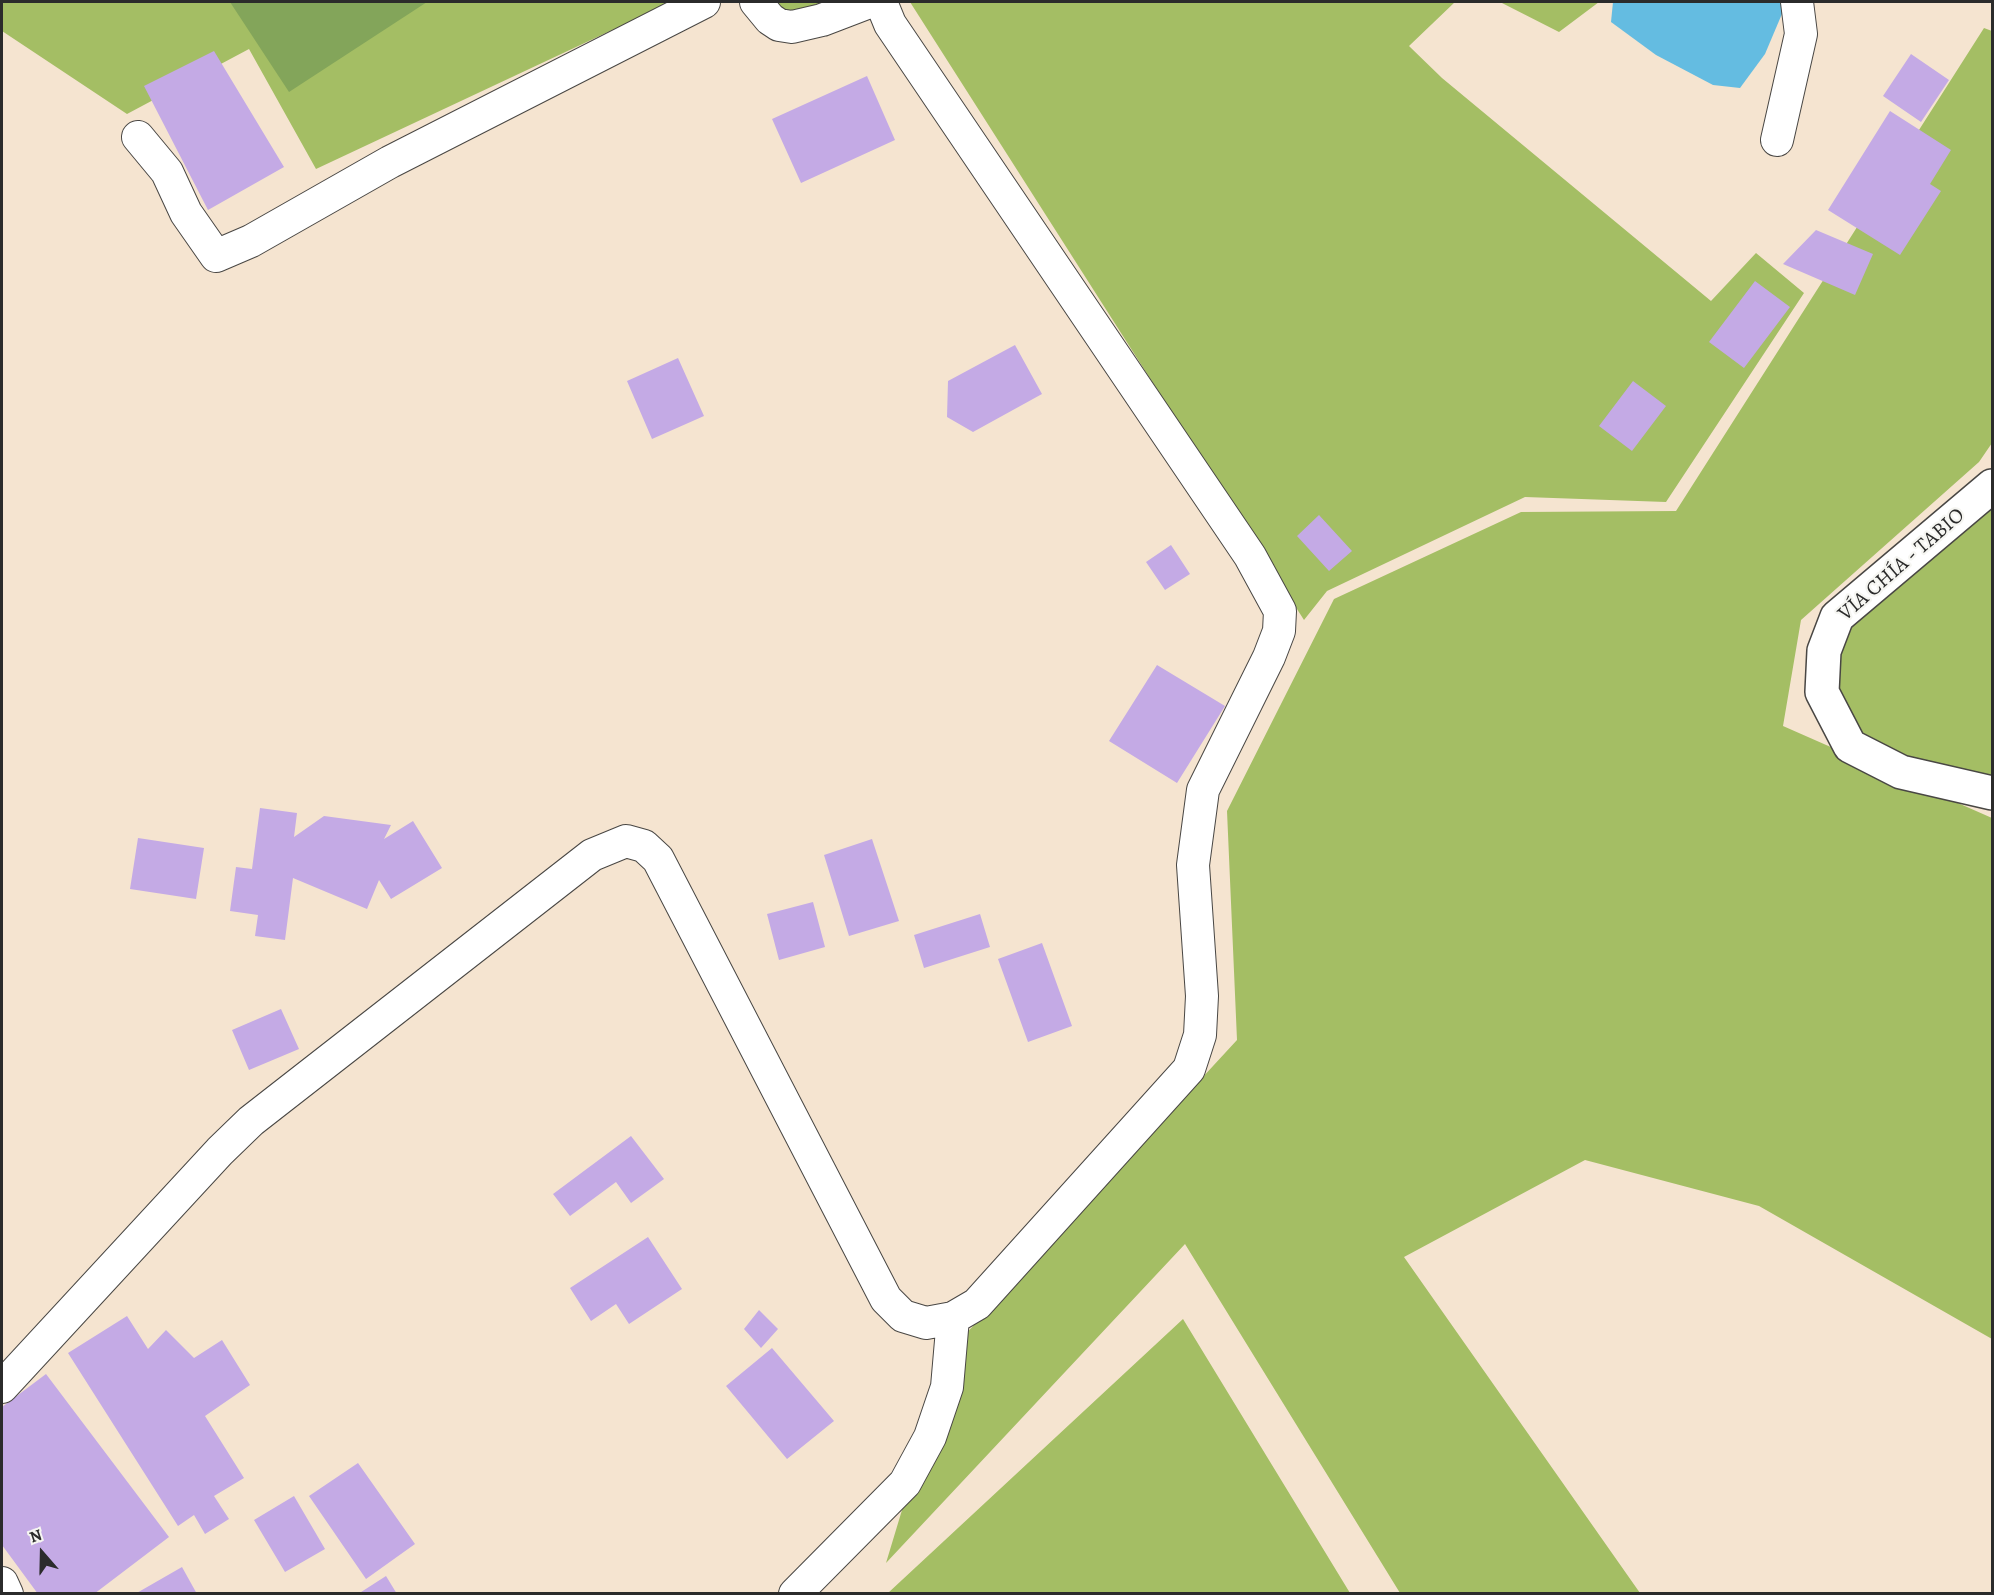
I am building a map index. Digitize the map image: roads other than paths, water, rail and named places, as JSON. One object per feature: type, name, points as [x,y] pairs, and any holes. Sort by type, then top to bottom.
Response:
[{"type":"street","points":[[138,137],[167,172],[186,213],[216,256],[251,241],[390,162],[704,2]]},
{"type":"street","points":[[756,2],[770,19],[779,25],[792,27],[822,20],[869,2]]},
{"type":"street","points":[[2,1387],[220,1150],[250,1121],[592,855],[626,841],[644,846],[658,859],[886,1299],[903,1316],[926,1323],[953,1318],[977,1304],[1189,1069],[1200,1035],[1202,996],[1193,865],[1203,790],[1269,657],[1279,631],[1280,611],[1250,556],[890,24],[881,2]]},
{"type":"street","points":[[1776,140],[1801,34],[1797,2]]},
{"type":"street","name":"VÍA CHÍA - TABIO","points":[[1992,486],[1837,617],[1824,651],[1822,692],[1850,746],[1901,772],[1992,793]]},
{"type":"street","points":[[795,1593],[905,1484],[930,1437],[946,1387],[953,1318]]},
{"type":"street","points":[[2,1583],[7,1593]]},
{"type":"water","points":[[1613,2],[1787,2],[1765,54],[1740,88],[1713,85],[1656,55],[1611,22]]}]
